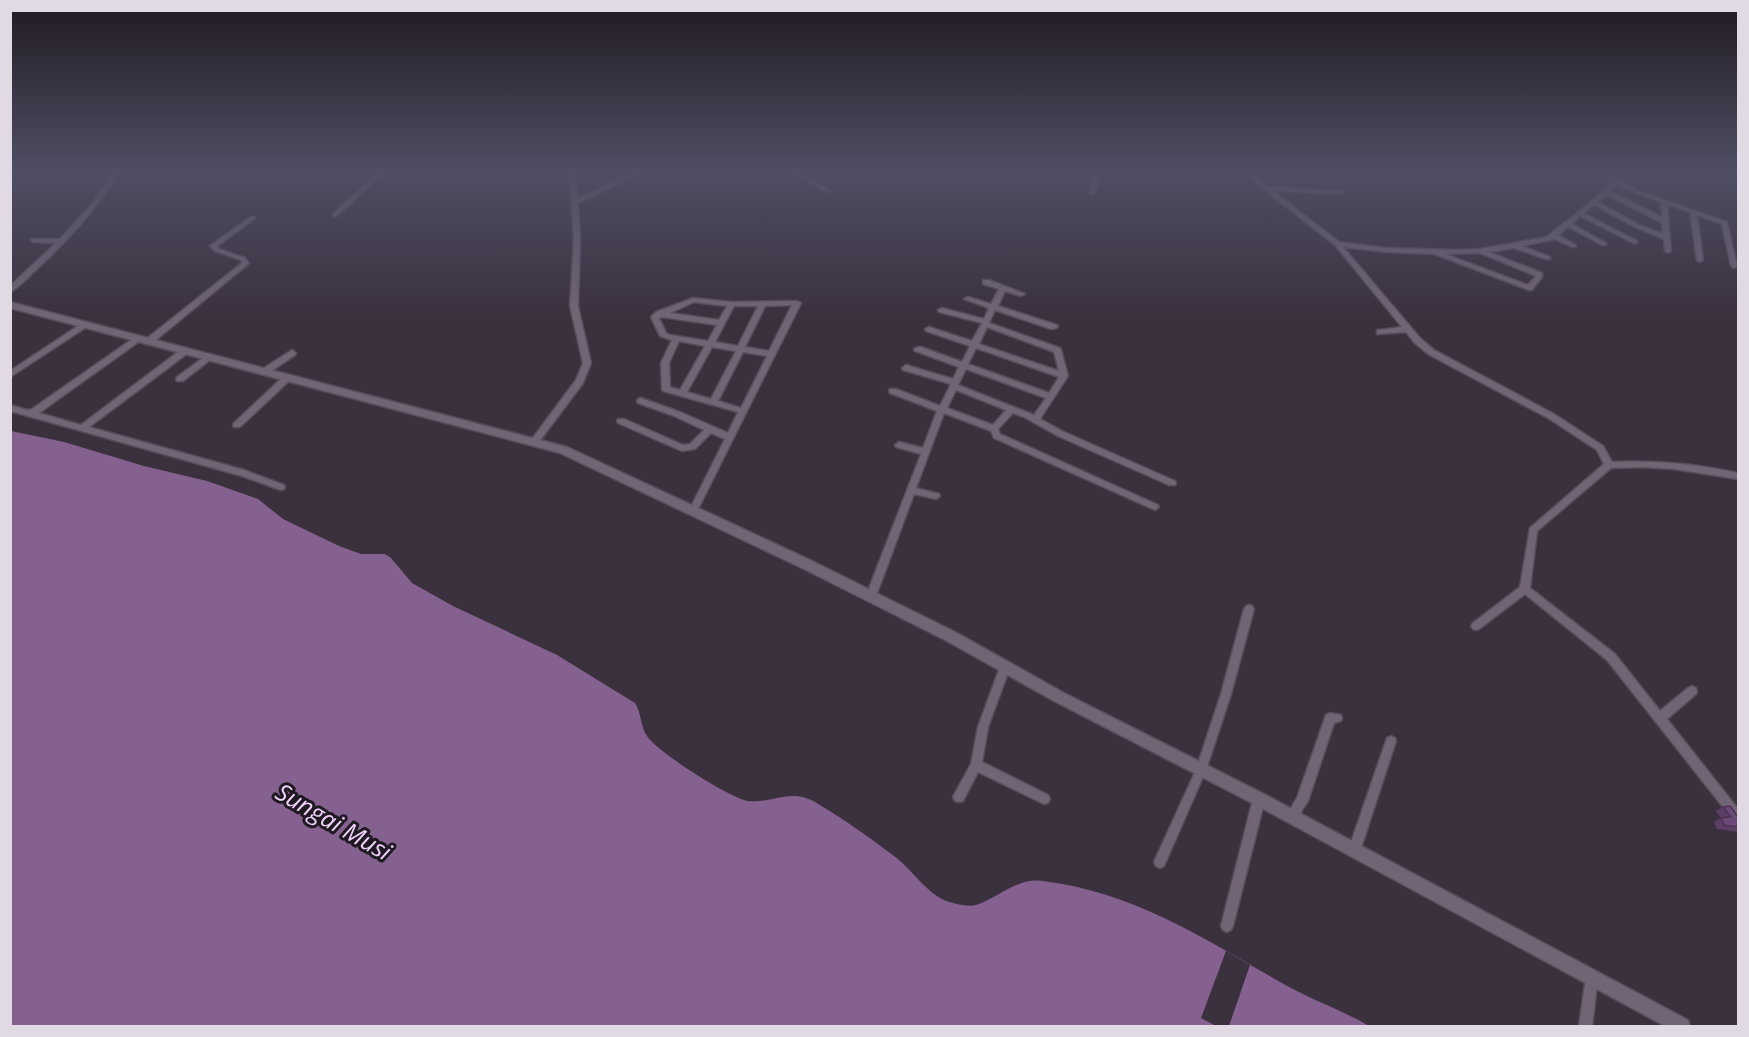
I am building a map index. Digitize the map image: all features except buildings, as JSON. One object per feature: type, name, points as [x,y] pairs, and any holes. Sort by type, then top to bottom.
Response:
[{"type":"street","points":[[10,290],[80,220]]},
{"type":"street","points":[[29,414],[142,341],[246,263],[243,259],[217,250],[213,246],[249,220]]},
{"type":"street","points":[[535,441],[580,381],[587,363],[574,306],[576,220]]},
{"type":"street","points":[[1307,220],[1337,244],[1417,340],[1440,358],[1551,416],[1600,448],[1609,465]]},
{"type":"street","points":[[1337,244],[1386,250],[1480,251],[1549,238],[1569,220]]},
{"type":"street","points":[[1592,220],[1635,245],[1637,226]]},
{"type":"street","points":[[1627,220],[1666,238]]},
{"type":"street","points":[[1694,220],[1700,260]]},
{"type":"street","points":[[1717,220],[1725,223],[1734,266]]},
{"type":"street","points":[[1664,221],[1668,251]]},
{"type":"street","points":[[1566,223],[1604,244]]},
{"type":"street","points":[[1552,235],[1574,246]]},
{"type":"street","points":[[33,240],[62,241]]},
{"type":"street","points":[[1513,246],[1548,258]]},
{"type":"street","points":[[1434,252],[1529,288],[1540,275],[1480,251]]},
{"type":"street","points":[[986,282],[1021,294]]},
{"type":"street","points":[[871,596],[942,409],[1003,288]]},
{"type":"street","points":[[968,298],[1054,327]]},
{"type":"street","points":[[693,511],[730,438],[743,411],[772,354],[797,303],[732,304],[693,300],[659,314],[655,318],[663,334],[676,339],[772,354]]},
{"type":"street","points":[[714,402],[763,303]]},
{"type":"street","points":[[682,394],[732,304]]},
{"type":"street","points":[[10,305],[563,450],[871,596],[1259,799],[1682,1026]]},
{"type":"street","points":[[942,310],[985,323],[1054,348],[1058,352],[1064,376],[1036,419]]},
{"type":"street","points":[[659,314],[721,323]]},
{"type":"street","points":[[10,375],[84,326]]},
{"type":"street","points":[[928,329],[1064,376]]},
{"type":"street","points":[[1380,332],[1407,329]]},
{"type":"street","points":[[653,405],[666,389],[665,363],[676,339]]},
{"type":"street","points":[[918,348],[1051,397]]},
{"type":"street","points":[[82,428],[185,351]]},
{"type":"street","points":[[264,372],[292,353]]},
{"type":"street","points":[[180,379],[207,357]]},
{"type":"street","points":[[906,368],[954,384],[1036,419],[1061,434],[1172,483]]},
{"type":"street","points":[[237,425],[287,378]]},
{"type":"street","points":[[666,389],[743,411]]},
{"type":"street","points":[[893,391],[994,429],[997,436],[1155,507]]},
{"type":"street","points":[[641,401],[730,438]]},
{"type":"street","points":[[10,408],[244,473],[281,488]]},
{"type":"street","points":[[994,429],[1012,409]]},
{"type":"street","points":[[621,421],[682,448],[692,447],[710,429]]},
{"type":"street","points":[[899,445],[926,452]]},
{"type":"street","points":[[1476,626],[1525,589],[1533,530],[1536,526],[1609,465],[1644,462],[1696,466],[1738,476]]},
{"type":"street","points":[[912,490],[936,496]]},
{"type":"street","points":[[1525,589],[1572,629],[1606,651],[1738,817]]},
{"type":"street","points":[[1160,862],[1201,770],[1226,694],[1249,609]]},
{"type":"street","points":[[959,797],[976,765],[983,726],[1005,666]]},
{"type":"street","points":[[1659,719],[1692,691]]},
{"type":"street","points":[[1295,819],[1330,718],[1337,718]]},
{"type":"street","points":[[1354,851],[1390,741]]},
{"type":"street","points":[[976,765],[1044,799]]},
{"type":"street","points":[[1227,926],[1259,799]]},
{"type":"street","points":[[1585,1026],[1592,977]]},
{"type":"water","name":"Sungai Musi","points":[[11,431],[64,442],[144,466],[207,481],[258,499],[283,519],[339,546],[361,554],[385,554],[412,583],[453,606],[557,655],[635,703],[647,736],[664,752],[695,774],[740,799],[758,801],[798,796],[815,802],[894,856],[941,899],[970,906],[976,905],[1016,885],[1034,881],[1078,887],[1111,896],[1173,922],[1291,988],[1369,1026],[11,1026]]},
{"type":"pier","points":[[1226,951],[1250,965],[1229,1026],[1216,1026],[1201,1018]]}]
